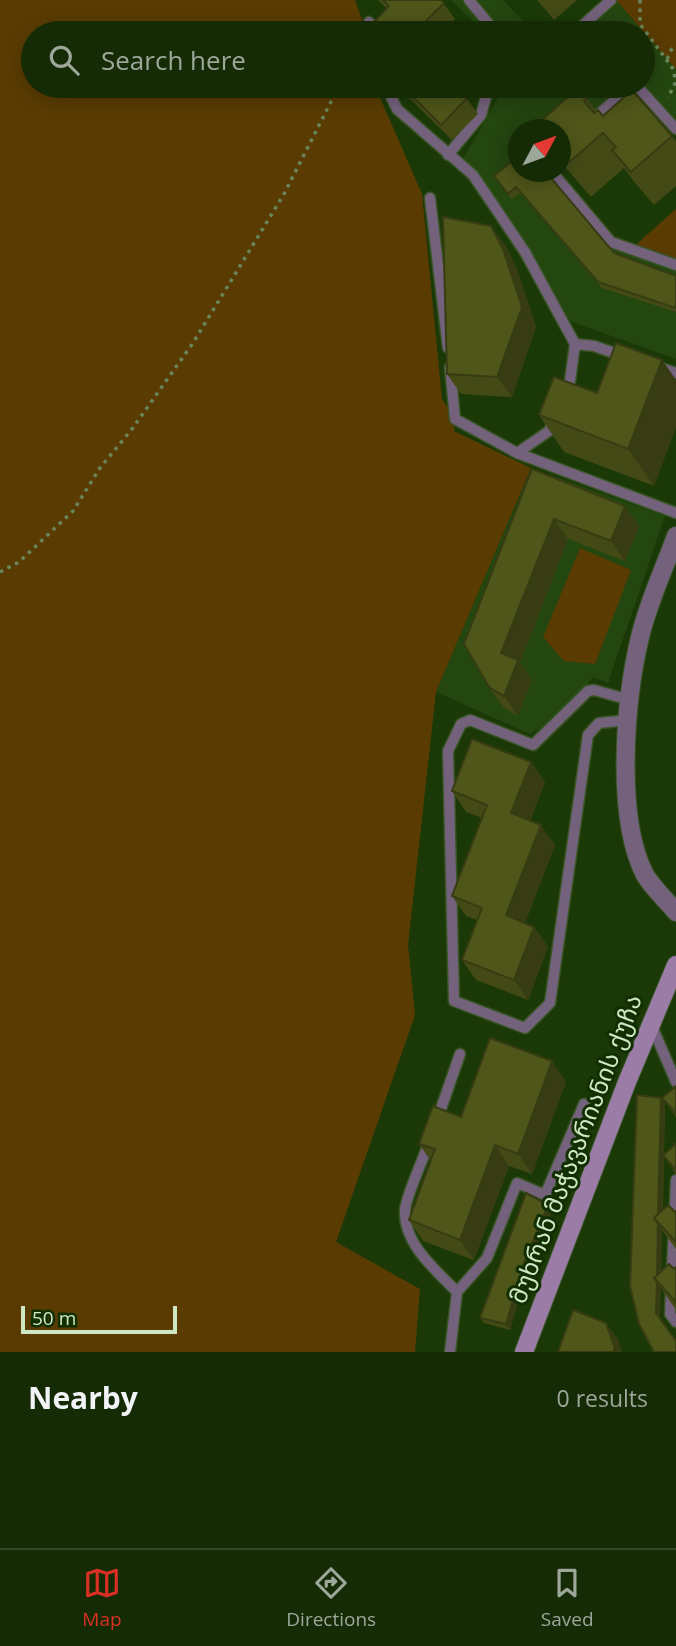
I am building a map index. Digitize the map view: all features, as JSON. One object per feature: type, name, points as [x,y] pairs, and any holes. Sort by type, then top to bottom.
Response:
[{"type":"main road","name":"მუხრან მაჭავარიანის ქუჩა","points":[[524,1352],[650,1024],[676,965]]},
{"type":"street","points":[[676,536],[640,636],[630,700],[625,786],[632,840],[646,876],[676,912]]},
{"type":"lane","points":[[469,0],[486,21]]},
{"type":"lane","points":[[588,21],[611,0]]},
{"type":"lane","points":[[392,98],[397,109],[473,175],[525,252],[575,344],[569,388],[549,431],[517,453]]},
{"type":"lane","points":[[448,155],[481,115],[486,98]]},
{"type":"lane","points":[[581,130],[617,98]]},
{"type":"lane","points":[[648,98],[676,129]]},
{"type":"lane","points":[[560,182],[611,242],[676,265]]},
{"type":"lane","points":[[430,198],[455,419],[517,453],[676,513]]},
{"type":"lane","points":[[575,344],[594,346],[641,362]]},
{"type":"lane","points":[[652,366],[676,373]]},
{"type":"lane","points":[[628,720],[599,723],[588,735],[550,1003],[525,1028],[454,1001],[449,751],[461,724],[470,720],[481,723],[533,745],[588,691],[594,690],[630,700]]},
{"type":"lane","points":[[650,1024],[676,1082]]},
{"type":"lane","points":[[457,1292],[421,1253],[409,1235],[405,1210],[460,1054]]},
{"type":"lane","points":[[450,1352],[457,1292],[487,1258],[517,1183],[545,1195],[584,1104]]},
{"type":"lane","points":[[676,1180],[670,1314],[676,1322]]},
{"type":"path","points":[[640,0],[640,21]]},
{"type":"path","points":[[655,43],[674,70],[675,83],[661,113]]},
{"type":"path","points":[[667,59],[676,46]]},
{"type":"path","points":[[0,572],[19,562],[74,511],[100,468],[132,429],[186,353],[284,194],[333,98]]},
{"type":"shaded area","points":[[0,0],[355,0],[363,21],[21,21],[21,98],[380,98],[422,194],[442,399],[455,419],[454,431],[531,468],[436,692],[408,945],[415,1015],[336,1242],[420,1289],[415,1352],[0,1352]]},
{"type":"shaded area","points":[[451,0],[503,0],[523,21],[473,21]]},
{"type":"shaded area","points":[[616,0],[634,21],[592,21]]},
{"type":"shaded area","points":[[616,0],[676,0],[676,69],[655,45],[655,21],[634,21]]},
{"type":"shaded area","points":[[655,45],[676,69],[676,127],[653,98],[655,98]]},
{"type":"shaded area","points":[[498,98],[617,98],[571,138],[571,119],[508,119],[508,182],[560,182],[611,242],[676,265],[676,359],[558,317],[460,164]]},
{"type":"shaded area","points":[[676,209],[676,265],[631,249]]},
{"type":"shaded area","points":[[531,468],[665,516],[608,683],[593,677],[557,720],[530,734],[436,692]]},
{"type":"shaded area","points":[[580,548],[631,570],[595,664],[564,661],[543,637]]},
{"type":"building","points":[[383,0],[441,0],[444,3],[426,21],[375,21],[389,6]]},
{"type":"building","points":[[414,98],[467,98],[441,125]]},
{"type":"building","points":[[567,98],[587,98],[584,101],[594,113],[598,110],[603,116],[623,98],[639,98],[672,136],[631,172],[612,150],[616,147],[603,133],[571,161],[571,119],[543,119]]},
{"type":"building","points":[[508,165],[508,182],[554,182],[614,253],[676,276],[676,308],[598,282],[516,187],[508,194],[494,176]]},
{"type":"building","points":[[443,217],[491,226],[503,249],[522,307],[497,377],[447,374]]},
{"type":"building","points":[[616,343],[662,360],[628,449],[539,415],[554,377],[597,393]]},
{"type":"building","points":[[532,469],[625,506],[611,541],[554,519],[501,653],[518,660],[504,696],[489,687],[464,644]]},
{"type":"building","points":[[472,739],[531,762],[511,813],[541,825],[506,915],[534,927],[514,980],[462,960],[482,908],[452,896],[487,805],[452,791]]},
{"type":"building","points":[[490,1038],[552,1061],[518,1154],[495,1145],[460,1240],[409,1220],[435,1149],[419,1144],[433,1106],[461,1117]]},
{"type":"building","points":[[676,1086],[676,1113],[662,1098]]},
{"type":"building","points":[[637,1095],[661,1098],[658,1214],[654,1218],[658,1224],[657,1275],[654,1278],[657,1282],[656,1313],[676,1341],[676,1352],[654,1352],[639,1324],[630,1286]]},
{"type":"building","points":[[676,1144],[676,1170],[663,1155]]},
{"type":"building","points":[[526,1193],[548,1205],[524,1263],[506,1324],[480,1318]]},
{"type":"building","points":[[668,1205],[676,1211],[676,1242],[654,1218]]},
{"type":"building","points":[[669,1264],[674,1269],[676,1267],[676,1302],[654,1278]]},
{"type":"building","points":[[573,1310],[606,1323],[615,1348],[613,1352],[558,1352]]}]
